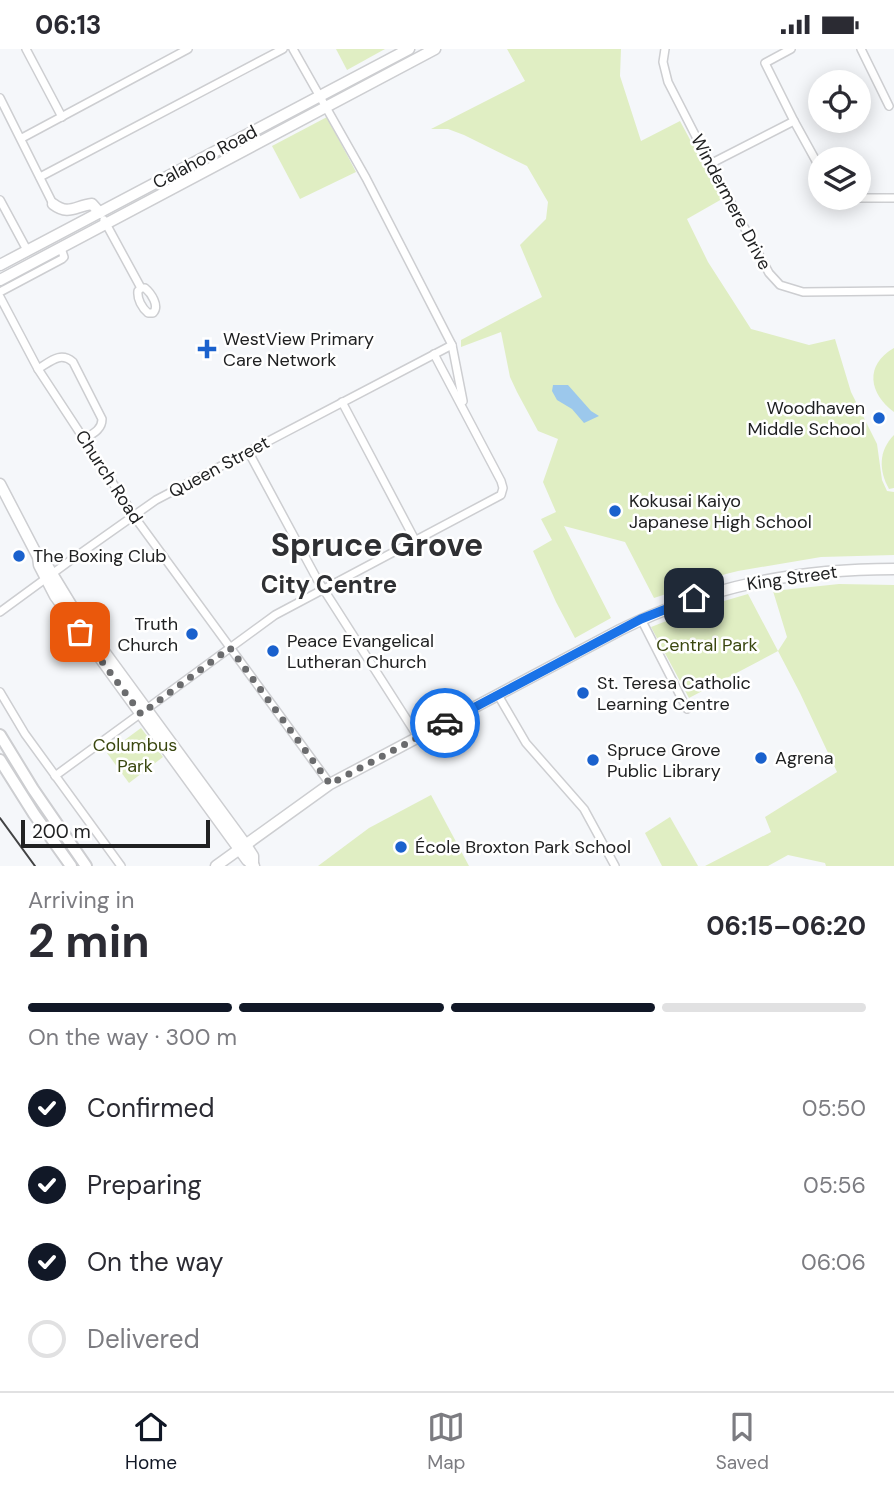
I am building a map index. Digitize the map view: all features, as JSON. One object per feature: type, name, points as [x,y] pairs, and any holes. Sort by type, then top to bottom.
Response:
[{"type":"main road","points":[[0,735],[86,866]]},
{"type":"main road","points":[[0,760],[71,866]]},
{"type":"street","points":[[26,49],[62,117]]},
{"type":"street","points":[[22,138],[188,49]]},
{"type":"street","points":[[40,177],[283,49]]},
{"type":"street","points":[[293,49],[363,173],[452,345],[464,409]]},
{"type":"street","name":"Calahoo Road","points":[[0,265],[409,49]]},
{"type":"street","name":"Calahoo Road","points":[[0,280],[435,49]]},
{"type":"street","name":"Windermere Drive","points":[[665,49],[663,61],[668,82],[769,273],[779,285],[803,292],[894,291]]},
{"type":"street","points":[[791,49],[765,63],[808,147]]},
{"type":"street","points":[[861,49],[889,106]]},
{"type":"street","points":[[0,98],[53,204],[65,210],[92,204],[100,213],[141,288]]},
{"type":"street","points":[[710,164],[794,121]]},
{"type":"street","points":[[871,198],[894,198]]},
{"type":"street","points":[[0,200],[27,250]]},
{"type":"street","name":"Calahoo Road","points":[[0,295],[62,259],[64,257],[61,248]]},
{"type":"street","name":"Church Road","points":[[0,295],[38,369],[133,515],[330,784]]},
{"type":"street","name":"Queen Street","points":[[0,612],[156,501],[452,345]]},
{"type":"street","points":[[55,776],[275,615],[501,495],[501,481],[434,354]]},
{"type":"street","points":[[38,369],[57,357],[65,357],[73,362],[102,419],[98,430],[84,439]]},
{"type":"street","points":[[342,402],[415,540]]},
{"type":"street","points":[[248,451],[323,589],[418,737]]},
{"type":"street","points":[[0,484],[38,557],[39,565],[49,576],[67,613],[144,712],[254,866]]},
{"type":"street","name":"King Street","points":[[216,866],[330,784],[641,619],[694,598],[763,580],[816,572],[894,569]]},
{"type":"street","points":[[641,619],[687,709]]},
{"type":"street","points":[[0,692],[24,734],[121,866]]},
{"type":"street","points":[[498,695],[526,743],[584,809],[615,866]]},
{"type":"green space","points":[[336,49],[385,49],[347,70]]},
{"type":"green space","points":[[507,49],[621,49],[620,76],[641,141],[680,121],[722,199],[687,219],[708,262],[751,329],[809,345],[835,339],[851,392],[877,444],[882,480],[887,491],[894,492],[894,555],[821,557],[738,571],[654,598],[625,542],[564,526],[611,618],[575,638],[533,551],[552,540],[541,519],[556,512],[543,482],[558,439],[538,431],[517,392],[510,377],[501,332],[461,347],[461,340],[542,297],[520,245],[546,219],[548,202],[527,166],[464,135],[448,129],[431,129],[525,81]]},
{"type":"green space","points":[[327,117],[356,172],[300,199],[272,146]]},
{"type":"green space","points":[[894,348],[894,412],[879,397],[873,380],[878,363]]},
{"type":"green space","points":[[894,435],[894,488],[889,489],[883,475],[882,461],[885,448]]},
{"type":"green space","points":[[839,584],[894,585],[894,866],[826,866],[825,863],[788,855],[768,866],[705,866],[771,832],[765,817],[837,772],[778,651],[787,637],[773,591]]},
{"type":"green space","name":"Central Park","points":[[748,594],[778,651],[689,698],[651,627],[700,608]]},
{"type":"green space","name":"Columbus Park","points":[[141,728],[163,757],[129,783],[107,753]]},
{"type":"green space","name":"École Broxton Park School","points":[[431,795],[469,866],[318,866],[369,828]]},
{"type":"green space","points":[[670,817],[698,866],[662,866],[645,833]]},
{"type":"water","points":[[553,385],[568,385],[591,411],[599,416],[584,423],[572,409],[557,400],[552,391]]},
{"type":"railway","points":[[0,818],[35,866]]},
{"type":"way so far","points":[[80,632],[141,714],[230,648],[330,784],[445,723]]},
{"type":"place","name":"WestView Primary Care Network","points":[[207,349]]},
{"type":"place","name":"Woodhaven Middle School","points":[[879,418]]},
{"type":"place","name":"Kokusai Kaiyo Japanese High School","points":[[615,511]]},
{"type":"place","name":"The Boxing Club","points":[[19,556]]},
{"type":"place","name":"Truth Church","points":[[192,634]]},
{"type":"place","name":"Peace Evangelical Lutheran Church","points":[[273,651]]},
{"type":"place","name":"St. Teresa Catholic Learning Centre","points":[[583,693]]},
{"type":"place","name":"Agrena","points":[[761,758]]},
{"type":"place","name":"Spruce Grove Public Library","points":[[593,760]]},
{"type":"place","name":"École Broxton Park School","points":[[401,847]]},
{"type":"district","name":"Spruce Grove","points":[[377,545]]},
{"type":"district","name":"City Centre","points":[[329,584]]},
{"type":"route","points":[[445,723],[641,619],[694,598]]}]
